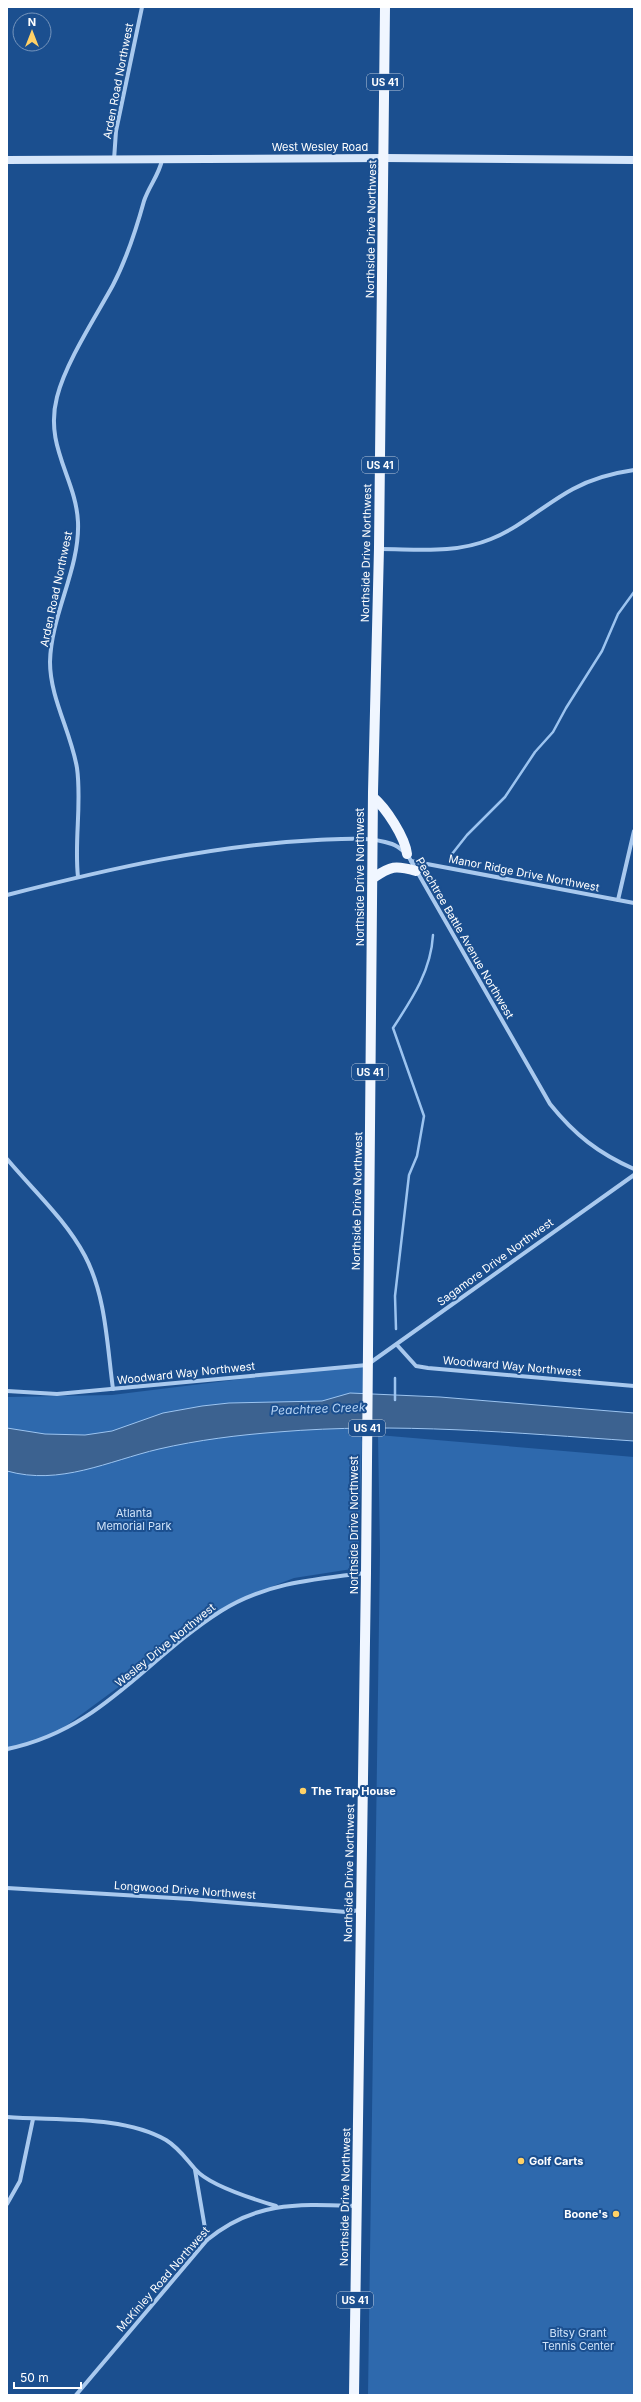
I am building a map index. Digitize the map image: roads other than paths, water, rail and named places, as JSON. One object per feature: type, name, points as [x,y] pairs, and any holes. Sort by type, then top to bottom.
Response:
[{"type":"main road","name":"Northside Drive Northwest","points":[[354,2395],[366,1573],[373,797],[379,548],[385,7]]},
{"type":"main road","points":[[373,797],[382,805],[405,843],[409,857]]},
{"type":"main road","points":[[373,878],[388,868],[396,866],[416,871]]},
{"type":"street","name":"Arden Road Northwest","points":[[114,160],[116,131],[142,7]]},
{"type":"street","name":"West Wesley Road","points":[[7,160],[384,158],[634,160]]},
{"type":"street","name":"Arden Road Northwest","points":[[78,877],[77,768],[70,736],[53,686],[50,662],[57,618],[75,553],[78,522],[74,500],[57,450],[55,409],[62,384],[125,260],[144,201],[160,172],[162,160]]},
{"type":"street","points":[[379,548],[445,550],[477,544],[507,532],[573,489],[616,472],[634,470]]},
{"type":"street","points":[[618,900],[634,831]]},
{"type":"street","name":"Peachtree Battle Avenue Northwest","points":[[7,895],[78,877],[179,856],[275,844],[331,840],[373,840],[393,844],[409,857],[550,1104],[566,1125],[586,1142],[608,1158],[634,1169]]},
{"type":"street","name":"Manor Ridge Drive Northwest","points":[[409,857],[634,903]]},
{"type":"street","points":[[7,1159],[66,1226],[85,1257],[100,1300],[113,1389]]},
{"type":"street","name":"Sagamore Drive Northwest","points":[[367,1365],[397,1345],[460,1297],[634,1175]]},
{"type":"street","name":"Woodward Way Northwest","points":[[397,1345],[416,1366],[634,1386]]},
{"type":"street","name":"Woodward Way Northwest","points":[[7,1391],[57,1394],[367,1365]]},
{"type":"street","name":"Wesley Drive Northwest","points":[[7,1749],[46,1737],[92,1714],[203,1624],[242,1600],[271,1588],[297,1581],[366,1573]]},
{"type":"street","name":"Longwood Drive Northwest","points":[[7,1888],[190,1898],[346,1912],[361,1909]]},
{"type":"street","points":[[7,2116],[33,2119],[98,2122],[151,2134],[177,2148],[195,2170],[213,2181],[256,2200],[278,2207]]},
{"type":"street","points":[[7,2204],[20,2181],[33,2119]]},
{"type":"street","points":[[195,2170],[207,2240]]},
{"type":"street","name":"McKinley Road Northwest","points":[[76,2395],[207,2240],[223,2226],[240,2217],[278,2207],[356,2206]]},
{"type":"water","name":"Peachtree Creek","points":[[350,1393],[440,1397],[634,1413],[634,1441],[411,1428],[322,1429],[218,1438],[188,1443],[159,1449],[65,1474],[46,1476],[27,1475],[7,1471],[7,1428],[45,1434],[85,1435],[112,1431],[163,1413],[202,1406],[229,1403],[322,1401]]},
{"type":"waterway","points":[[452,854],[467,835],[505,797],[535,752],[553,732],[566,708],[602,651],[618,614],[634,592]]},
{"type":"waterway","points":[[396,1329],[395,1296],[409,1175],[417,1156],[424,1116],[393,1028],[407,1006],[424,973],[429,961],[433,935]]},
{"type":"waterway","points":[[395,1378],[395,1400]]},
{"type":"place","name":"The Trap House","points":[[303,1791]]},
{"type":"place","name":"Golf Carts","points":[[521,2161]]},
{"type":"place","name":"Boone's","points":[[616,2214]]},
{"type":"park label","name":"Atlanta Memorial Park","points":[[134,1519]]},
{"type":"park label","name":"Bitsy Grant Tennis Center","points":[[578,2339]]}]
